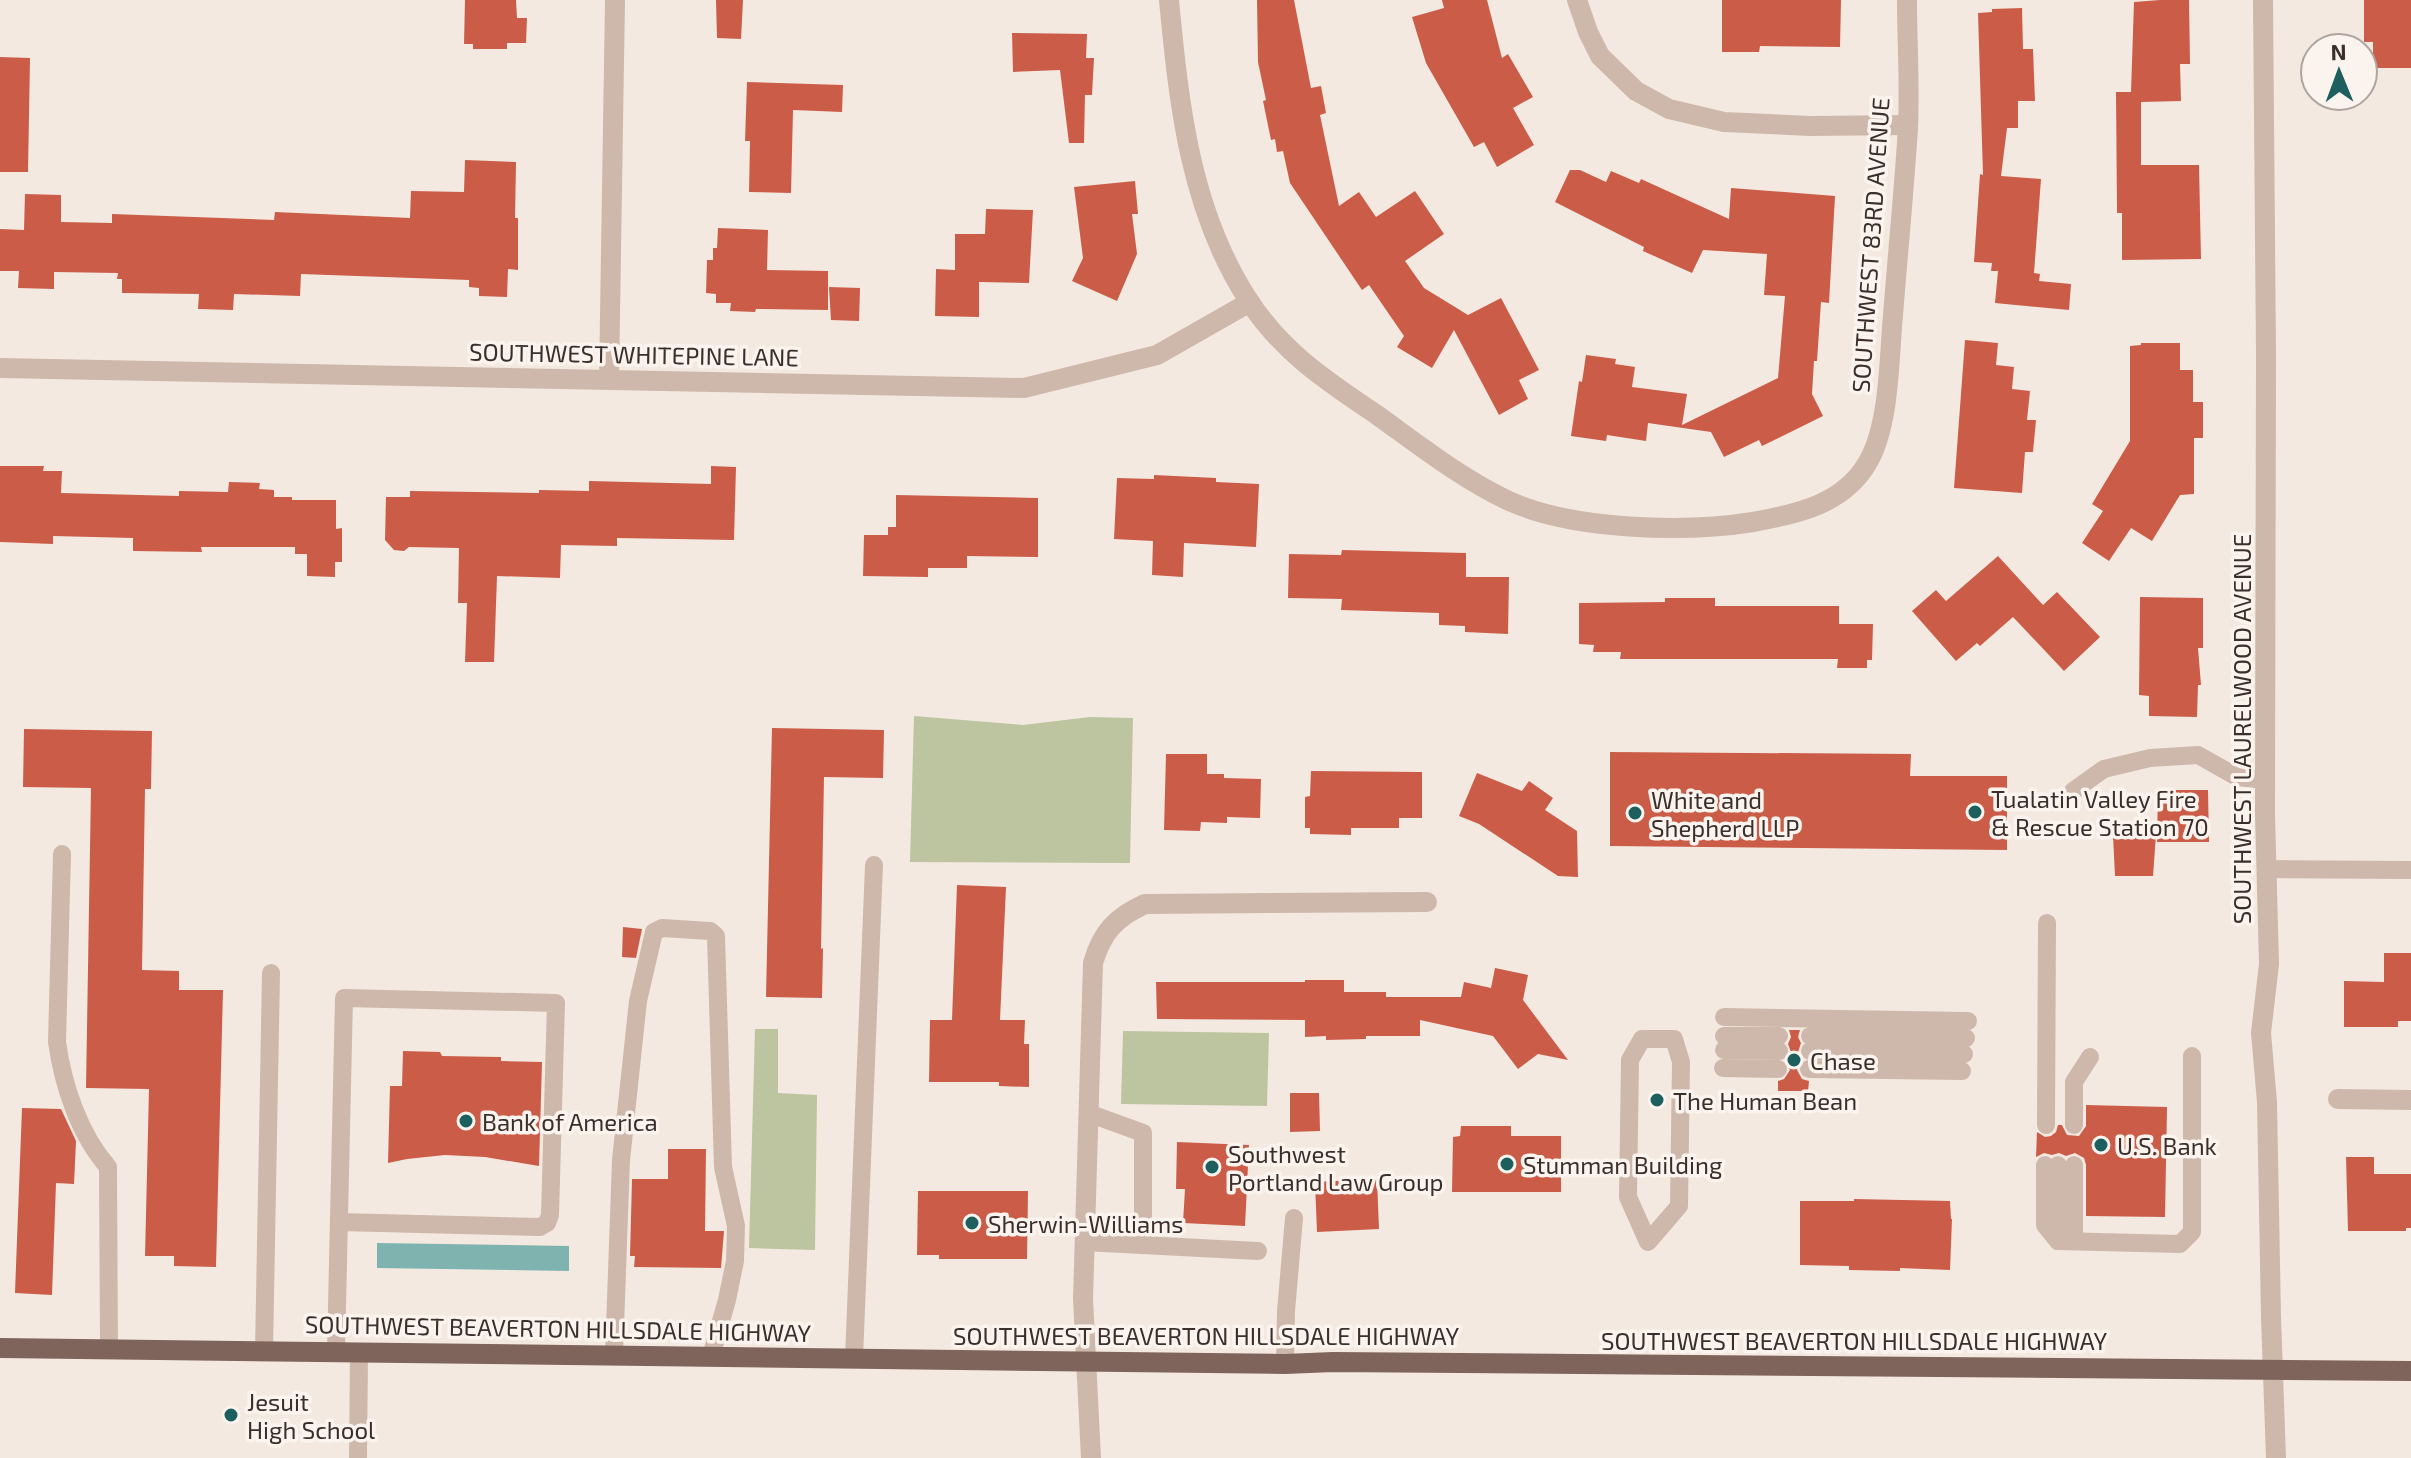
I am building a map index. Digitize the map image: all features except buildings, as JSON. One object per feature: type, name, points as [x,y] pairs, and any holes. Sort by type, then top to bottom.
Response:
[{"type":"main road","name":"SOUTHWEST BEAVERTON HILLSDALE HIGHWAY","points":[[0,1348],[1285,1364],[2411,1371]]},
{"type":"street","points":[[609,379],[615,0]]},
{"type":"street","points":[[1169,0],[1175,64],[1189,151],[1205,212],[1221,253],[1250,302]]},
{"type":"street","points":[[1577,0],[1600,56],[1636,91],[1669,109],[1724,122],[1810,126],[1908,125]]},
{"type":"street","name":"SOUTHWEST 83RD AVENUE","points":[[1250,302],[1275,334],[1310,370],[1480,486],[1512,502],[1586,522],[1681,527],[1733,525],[1786,516],[1825,503],[1851,484],[1870,460],[1887,397],[1908,125],[1907,0]]},
{"type":"street","name":"SOUTHWEST LAURELWOOD AVENUE","points":[[2263,0],[2265,780],[2269,964],[2261,1033],[2267,1102],[2276,1458]]},
{"type":"street","name":"SOUTHWEST WHITEPINE LANE","points":[[0,368],[1024,388],[1157,355],[1250,302]]},
{"type":"street","points":[[1091,1458],[1083,1302],[1093,963],[1098,946],[1123,914],[1145,904],[1427,902]]},
{"type":"street","points":[[2338,1099],[2411,1100]]},
{"type":"lane","points":[[2073,791],[2104,769],[2150,758],[2198,755],[2237,777],[2265,780]]},
{"type":"lane","points":[[62,854],[57,1042],[60,1068],[83,1129],[94,1152],[108,1167],[109,1349]]},
{"type":"lane","points":[[854,1358],[874,865]]},
{"type":"lane","points":[[2266,869],[2411,870]]},
{"type":"lane","points":[[2047,923],[2046,1097],[2058,1108],[2059,1125],[2074,1082],[2090,1057]]},
{"type":"lane","points":[[614,1355],[621,1160],[638,1001],[654,932],[662,928],[710,931],[716,936],[723,1167],[736,1226],[732,1274],[711,1356]]},
{"type":"lane","points":[[264,1351],[271,973]]},
{"type":"lane","points":[[336,1351],[344,998],[556,1003],[550,1215],[547,1223],[540,1227],[339,1222]]},
{"type":"lane","points":[[1642,1039],[1674,1039],[1681,1062],[1679,1206],[1648,1242],[1628,1197],[1630,1060],[1642,1039]]},
{"type":"lane","points":[[1724,1043],[1965,1046]]},
{"type":"lane","points":[[1724,1043],[1779,1052],[1724,1043]]},
{"type":"lane","points":[[1965,1046],[1810,1052],[1965,1046]]},
{"type":"lane","points":[[2059,1165],[2066,1241],[2180,1244],[2192,1232],[2192,1056]]},
{"type":"lane","points":[[1088,1113],[1143,1133],[1143,1245]]},
{"type":"lane","points":[[1285,1364],[1294,1218]]},
{"type":"lane","points":[[1084,1242],[1258,1251]]},
{"type":"lane","points":[[358,1458],[359,1352]]},
{"type":"green space","points":[[914,716],[1023,725],[1090,717],[1133,718],[1130,863],[910,862]]},
{"type":"green space","points":[[755,1029],[778,1029],[778,1093],[817,1095],[815,1250],[749,1248]]},
{"type":"green space","points":[[1123,1031],[1269,1033],[1267,1106],[1121,1104]]},
{"type":"water","points":[[377,1243],[569,1246],[569,1271],[377,1268]]},
{"type":"place","name":"Tualatin Valley Fire & Rescue Station 70","points":[[1975,812]]},
{"type":"place","name":"White and Shepherd LLP","points":[[1635,813]]},
{"type":"place","name":"Chase","points":[[1794,1060]]},
{"type":"place","name":"The Human Bean","points":[[1657,1100]]},
{"type":"place","name":"Bank of America","points":[[466,1121]]},
{"type":"place","name":"U.S. Bank","points":[[2101,1145]]},
{"type":"place","name":"Stumman Building","points":[[1507,1164]]},
{"type":"place","name":"Southwest Portland Law Group","points":[[1212,1167]]},
{"type":"place","name":"Sherwin-Williams","points":[[972,1223]]},
{"type":"place","name":"Jesuit High School","points":[[231,1415]]}]
